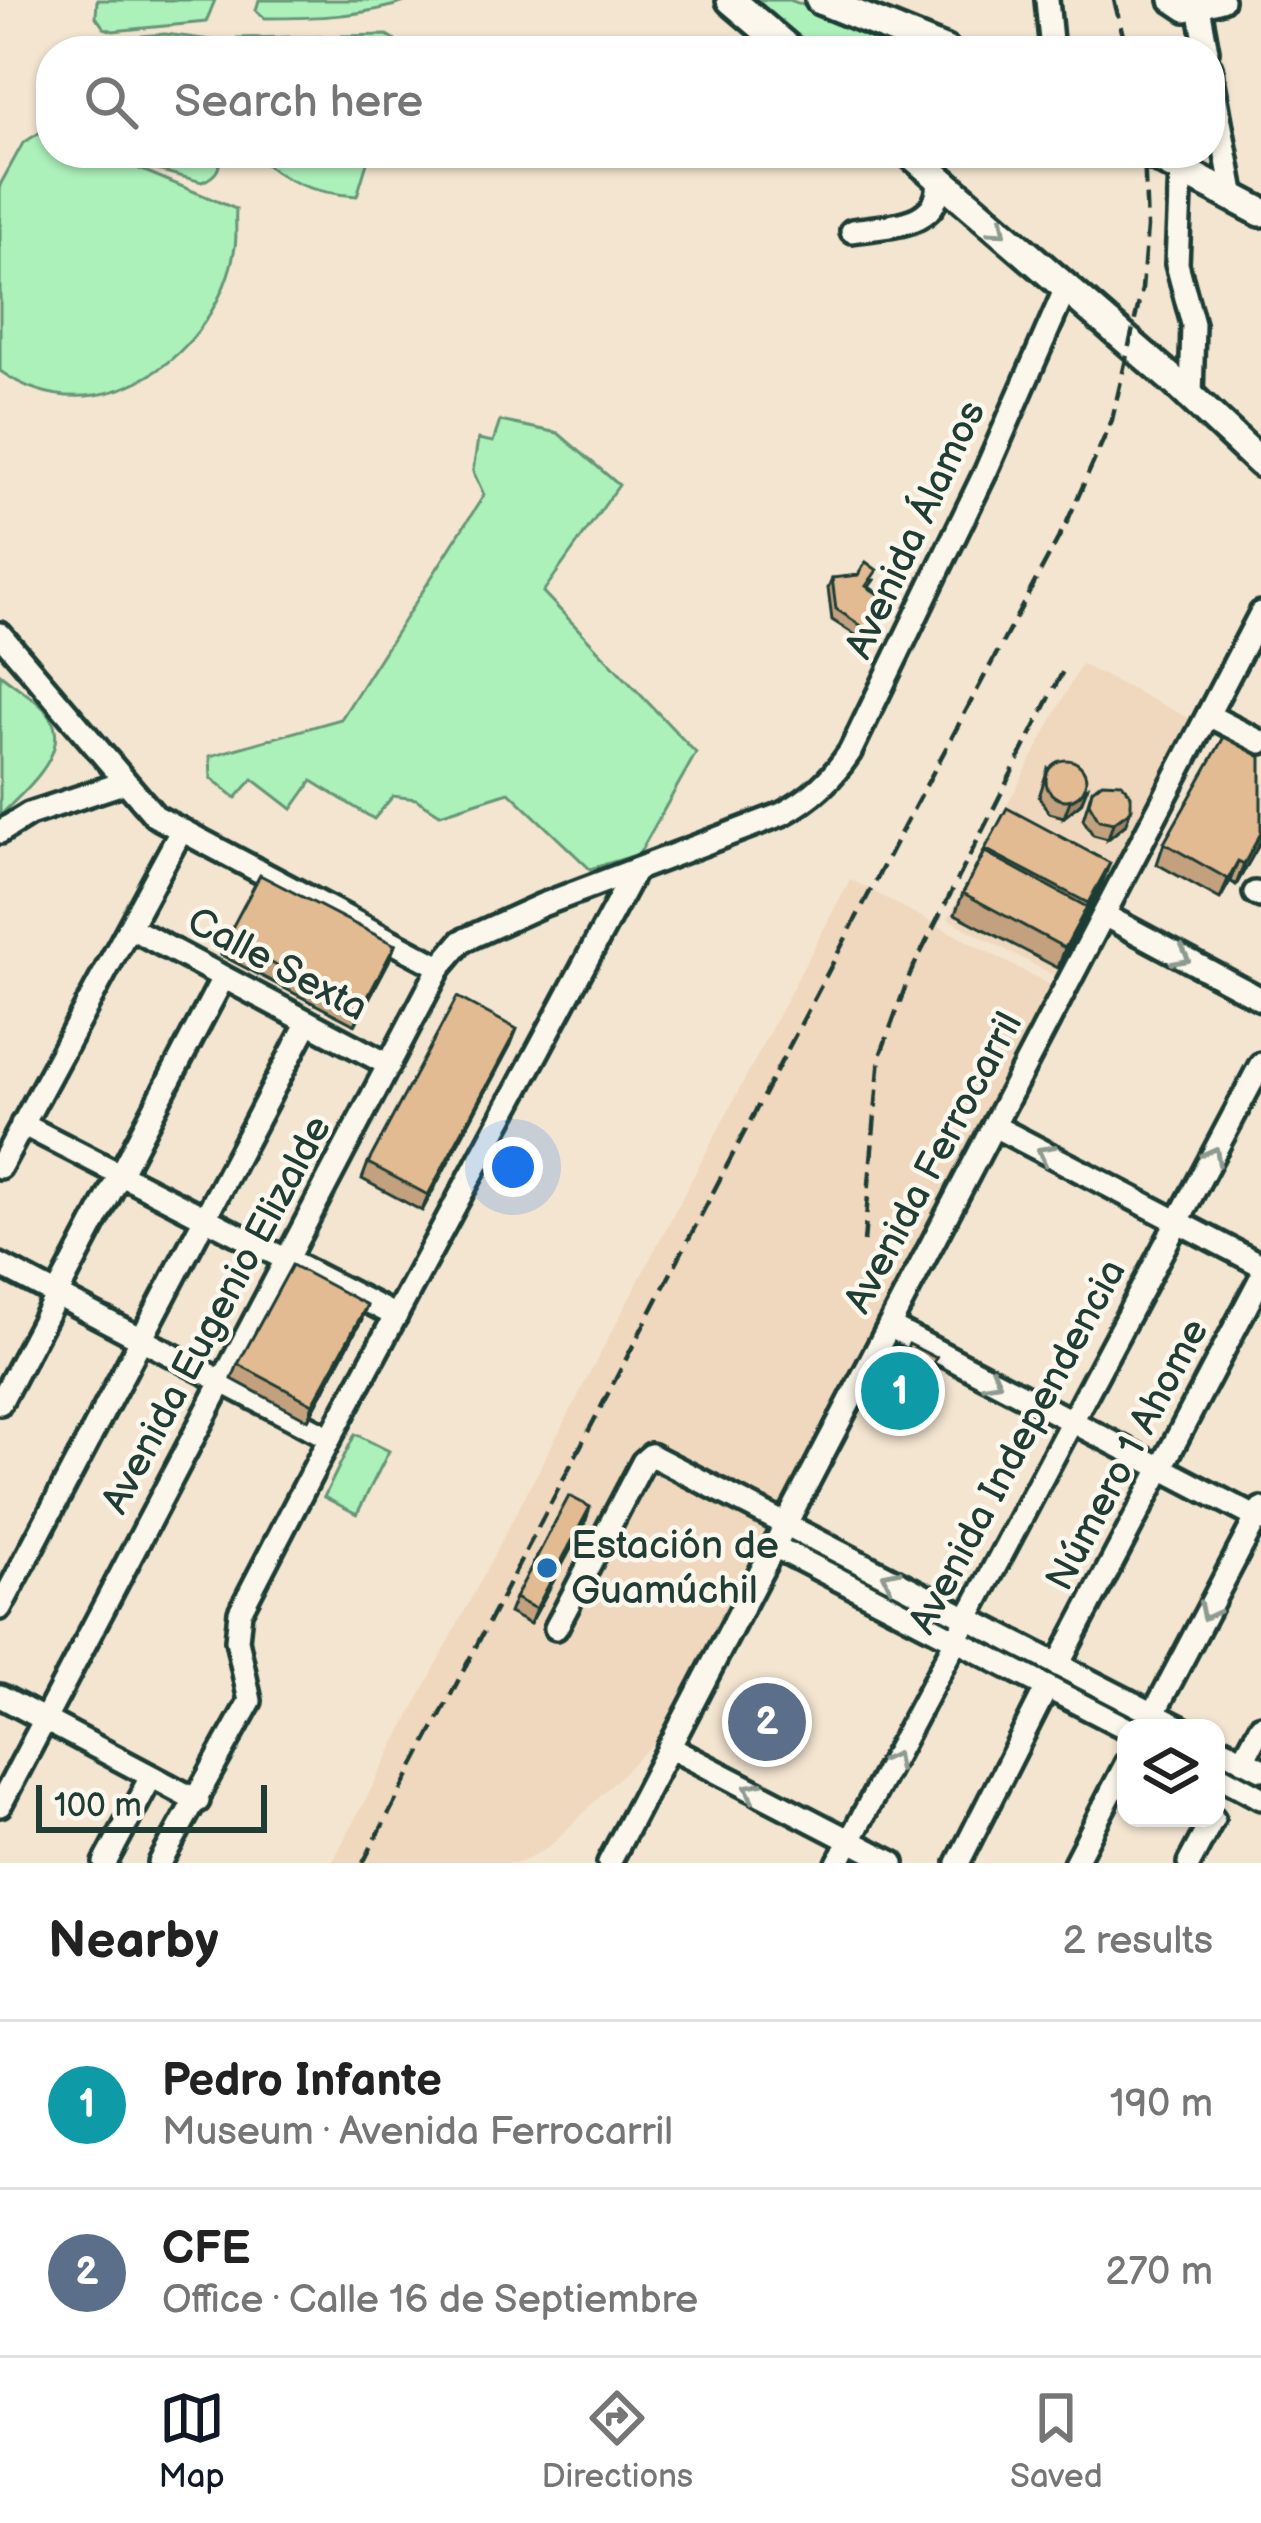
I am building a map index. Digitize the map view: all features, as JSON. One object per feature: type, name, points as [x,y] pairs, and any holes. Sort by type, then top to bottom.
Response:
[{"type":"main road","points":[[731,0],[773,36]]},
{"type":"main road","points":[[820,0],[909,36]]},
{"type":"main road","points":[[872,21],[882,36]]},
{"type":"main road","points":[[928,168],[1261,463]]},
{"type":"main road","points":[[1177,168],[1261,212]]},
{"type":"street","points":[[1047,0],[1051,36]]},
{"type":"street","points":[[1199,36],[1183,5],[1222,0]]},
{"type":"street","points":[[1225,149],[1234,198]]},
{"type":"street","points":[[1181,170],[1177,264],[1193,324],[1191,398]]},
{"type":"street","points":[[852,231],[920,220],[933,207],[938,177]]},
{"type":"street","name":"Avenida Álamos","points":[[816,794],[850,752],[986,471],[1066,288]]},
{"type":"street","name":"Avenida Ferrocarril","points":[[609,1863],[1261,613]]},
{"type":"street","points":[[0,634],[155,816],[440,967]]},
{"type":"street","points":[[1208,715],[1261,742]]},
{"type":"street","points":[[0,832],[29,814],[123,783]]},
{"type":"street","name":"Avenida Eugenio Elizalde","points":[[0,1805],[440,967],[457,943],[542,905],[782,814],[816,794]]},
{"type":"street","points":[[0,1167],[180,832]]},
{"type":"street","points":[[160,1863],[250,1702],[237,1640],[240,1612],[635,870]]},
{"type":"street","points":[[1104,915],[1261,999]]},
{"type":"street","name":"Calle Sexta","points":[[130,928],[389,1065]]},
{"type":"street","points":[[0,1403],[224,978]]},
{"type":"street","points":[[0,1608],[308,1022]]},
{"type":"street","name":"Avenida Independencia","points":[[838,1863],[1261,1064]]},
{"type":"street","points":[[22,1124],[396,1316]]},
{"type":"street","points":[[994,1126],[1261,1264]]},
{"type":"street","points":[[0,1265],[329,1438]]},
{"type":"street","name":"Número 1 Ahome","points":[[1058,1665],[1261,1278]]},
{"type":"street","points":[[890,1326],[1259,1515],[1151,1719]]},
{"type":"street","points":[[556,1628],[648,1456],[1058,1665],[1147,1719]]},
{"type":"street","points":[[774,1546],[1117,1723]]},
{"type":"street","points":[[958,1863],[1047,1687]]},
{"type":"street","points":[[0,1696],[197,1801]]},
{"type":"street","points":[[1225,1750],[1252,1764],[1261,1726]]},
{"type":"street","points":[[669,1747],[893,1863]]},
{"type":"street","points":[[105,1863],[151,1777]]},
{"type":"street","points":[[1225,1779],[1261,1798]]},
{"type":"street","points":[[1075,1863],[1117,1781]]},
{"type":"street","points":[[1190,1863],[1208,1827]]},
{"type":"shaded area","points":[[1081,664],[1193,720],[1057,977],[948,919]]},
{"type":"shaded area","points":[[850,879],[1052,986],[658,1739],[551,1845],[521,1863],[332,1863]]},
{"type":"green space","points":[[97,0],[215,0],[206,22],[113,31],[96,17]]},
{"type":"green space","points":[[259,0],[411,0],[357,13],[265,18],[256,10]]},
{"type":"green space","points":[[748,0],[790,0],[874,36],[790,36]]},
{"type":"green space","points":[[36,135],[36,168],[138,168],[236,209],[235,247],[224,286],[205,322],[179,352],[148,376],[114,391],[76,396],[38,390],[0,371],[0,185],[23,143]]},
{"type":"green space","points":[[150,168],[218,168],[202,182]]},
{"type":"green space","points":[[271,168],[365,168],[357,196],[300,185]]},
{"type":"green space","points":[[500,421],[558,433],[619,485],[543,592],[696,753],[639,854],[590,869],[509,792],[440,814],[416,799],[393,796],[374,819],[312,781],[292,809],[253,779],[236,798],[211,778],[210,756],[341,719],[484,495],[473,471],[478,439],[493,442]]},
{"type":"green space","points":[[0,674],[46,711],[56,740],[44,768],[0,816]]},
{"type":"green space","points":[[355,1434],[389,1451],[357,1514],[324,1497]]},
{"type":"building","points":[[866,562],[877,570],[866,586],[892,603],[872,633],[836,609],[832,578],[858,575]]},
{"type":"building","points":[[1224,737],[1261,757],[1261,833],[1244,864],[1238,861],[1228,879],[1164,843]]},
{"type":"building","points":[[1066,760],[1080,766],[1086,780],[1080,794],[1066,800],[1052,794],[1046,780],[1052,766]]},
{"type":"building","points":[[1102,782],[1122,783],[1131,795],[1131,810],[1113,823],[1099,820],[1089,803],[1092,790]]},
{"type":"building","points":[[1007,808],[1110,863],[1088,903],[985,849]]},
{"type":"building","points":[[985,852],[1087,907],[1065,948],[963,893]]},
{"type":"building","points":[[260,875],[395,945],[361,1010],[226,939]]},
{"type":"building","points":[[457,997],[517,1029],[428,1195],[368,1163]]},
{"type":"building","points":[[292,1265],[367,1305],[313,1404],[238,1364]]},
{"type":"building","points":[[909,1344],[936,1358],[914,1400],[881,1383],[890,1364],[897,1368]]},
{"type":"building","name":"Estación de Guamúchil","points":[[569,1496],[590,1507],[536,1609],[515,1598]]},
{"type":"railway","points":[[1114,0],[1123,36]]},
{"type":"railway","points":[[363,1863],[1067,522],[1112,420],[1142,289],[1147,227],[1145,168]]},
{"type":"railway","points":[[864,1242],[880,1056],[910,974],[1063,671]]},
{"type":"place","name":"Pedro Infante","points":[[900,1391]]},
{"type":"place","name":"Estación de Guamúchil","points":[[547,1568]]},
{"type":"place","name":"CFE","points":[[767,1722]]}]
